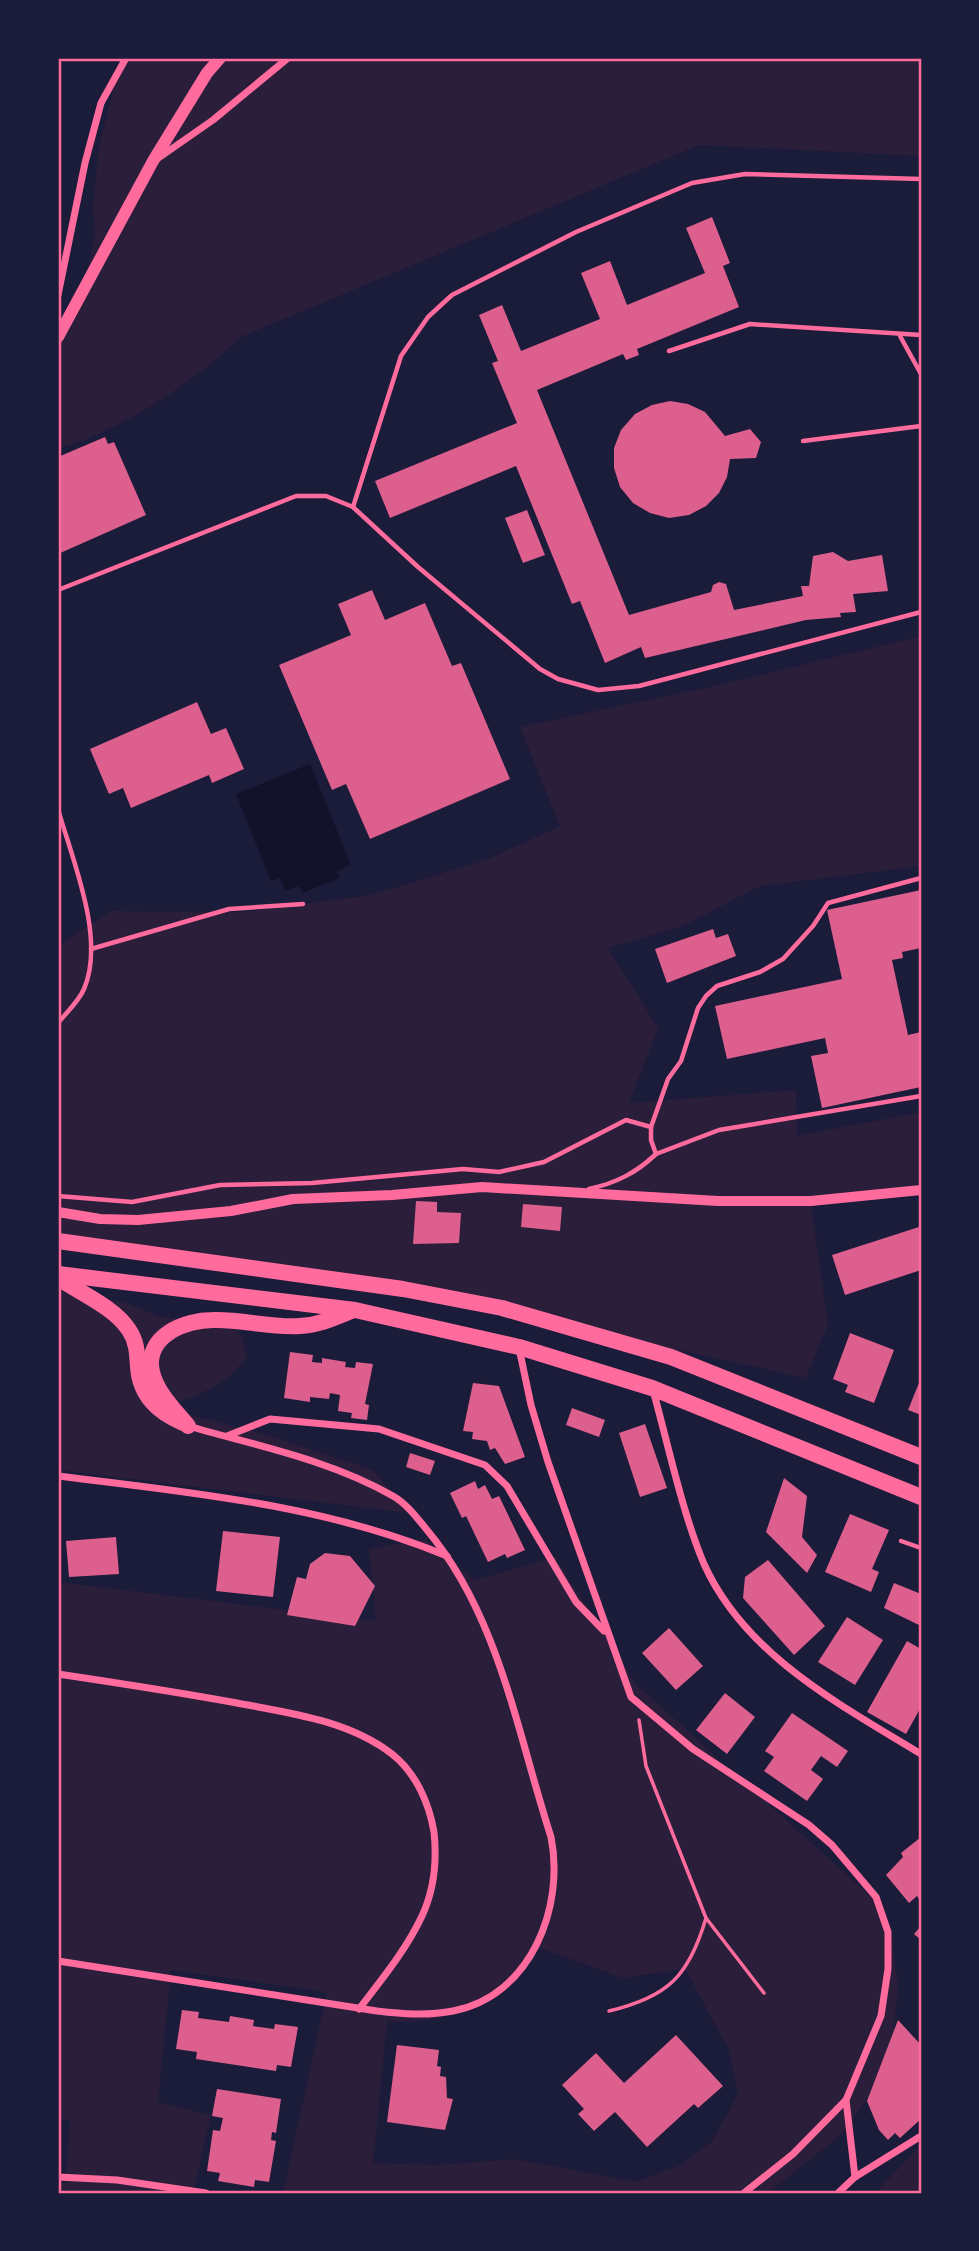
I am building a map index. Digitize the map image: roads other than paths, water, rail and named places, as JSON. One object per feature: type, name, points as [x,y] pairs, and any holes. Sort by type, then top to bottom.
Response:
[{"type":"highway","points":[[58,1241],[403,1289],[502,1308],[671,1357],[921,1457]]},
{"type":"highway","points":[[58,1276],[355,1310],[519,1347],[652,1388],[921,1497]]},
{"type":"highway","points":[[58,1276],[124,1324],[135,1341],[138,1369],[146,1394],[160,1412],[188,1426]]},
{"type":"highway","points":[[188,1426],[163,1396],[152,1372],[154,1351],[161,1339],[173,1329],[210,1320],[272,1326],[318,1325],[355,1310]]},
{"type":"main road","points":[[58,337],[64,314],[207,73],[220,58]]},
{"type":"street","points":[[58,295],[85,163],[101,103],[126,58]]},
{"type":"street","points":[[153,162],[213,120],[289,58]]},
{"type":"street","points":[[58,1212],[100,1219],[138,1220],[231,1212],[293,1199],[392,1195],[482,1187],[718,1201],[811,1201],[921,1190]]},
{"type":"street","points":[[519,1347],[528,1394],[548,1462],[608,1636],[627,1688],[636,1704],[667,1724],[693,1749],[809,1825],[847,1860],[876,1897],[888,1932],[886,1988],[881,2016],[846,2100],[793,2154],[744,2193]]},
{"type":"street","points":[[652,1388],[704,1562],[739,1620],[765,1649],[808,1682],[921,1754]]},
{"type":"street","points":[[226,1437],[270,1419],[379,1429],[485,1465],[507,1486],[576,1602],[608,1636]]},
{"type":"street","points":[[58,1961],[359,2009],[421,2015],[455,2011],[485,1999],[517,1973],[543,1932],[553,1905],[557,1872],[551,1837],[486,1627],[449,1557],[412,1512],[395,1497],[300,1456],[188,1426]]},
{"type":"street","points":[[58,1476],[316,1516],[401,1537],[449,1557]]},
{"type":"street","points":[[58,1674],[155,1688],[314,1718],[379,1745],[405,1767],[421,1792],[433,1826],[433,1880],[422,1914],[411,1936],[359,2009]]},
{"type":"street","points":[[846,2100],[855,2176]]},
{"type":"street","points":[[838,2193],[855,2176],[921,2136]]},
{"type":"street","points":[[58,2177],[117,2180],[206,2193]]},
{"type":"lane","points":[[353,507],[401,356],[428,317],[452,295],[576,232],[692,183],[745,174],[921,179]]},
{"type":"lane","points":[[669,351],[750,324],[813,326],[900,336],[921,335]]},
{"type":"lane","points":[[900,336],[921,374]]},
{"type":"lane","points":[[803,441],[921,426]]},
{"type":"lane","points":[[58,590],[296,496],[327,496],[353,507],[418,567],[540,669],[578,686],[598,690],[639,686],[921,612]]},
{"type":"lane","points":[[58,809],[89,917],[91,949],[90,972],[83,992],[58,1023]]},
{"type":"lane","points":[[656,1154],[650,1140],[651,1127],[668,1079],[681,1061],[698,1008],[706,996],[717,986],[760,972],[783,959],[813,926],[828,903],[921,878]]},
{"type":"lane","points":[[91,949],[229,909],[303,904]]},
{"type":"lane","points":[[568,1194],[612,1184],[640,1170],[656,1154],[719,1130],[921,1096]]},
{"type":"lane","points":[[58,1196],[132,1202],[220,1185],[312,1183],[463,1169],[499,1172],[544,1162],[626,1120],[651,1127]]},
{"type":"lane","points":[[901,1541],[921,1548]]}]
